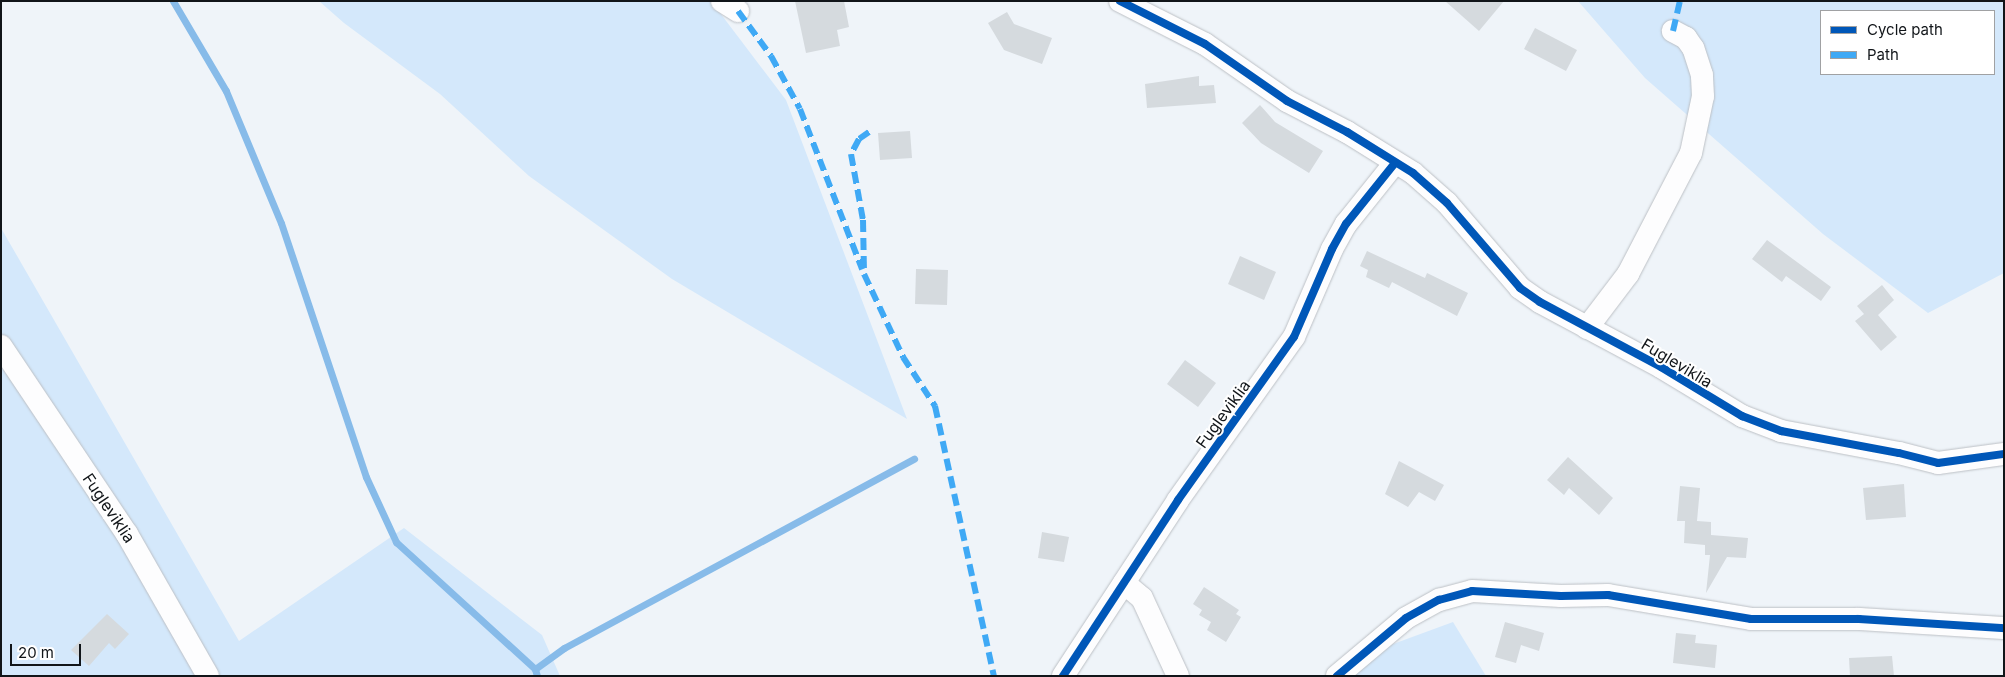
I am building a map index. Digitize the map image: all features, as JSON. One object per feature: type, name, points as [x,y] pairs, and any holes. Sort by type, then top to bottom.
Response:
[{"type":"street","name":"Fugleviklia","points":[[1120,1],[1205,44],[1287,101],[1347,132],[1394,164],[1413,173],[1435,191],[1520,288],[1588,328],[1661,367],[1742,416],[1781,431],[1899,452],[1938,463],[2004,454]]},
{"type":"street","points":[[1588,328],[1628,274],[1691,153],[1703,96],[1702,75],[1693,48],[1686,38],[1673,31]]},
{"type":"street","name":"Fugleviklia","points":[[1063,676],[1178,500],[1294,338],[1332,249],[1346,224],[1394,164]]},
{"type":"street","name":"Fugleviklia","points":[[1,346],[127,534],[208,676]]},
{"type":"street","points":[[1124,583],[1142,598],[1178,676]]},
{"type":"street","points":[[1336,676],[1406,618],[1439,600],[1472,591],[1561,596],[1608,594],[1751,619],[1859,619],[2004,628]]},
{"type":"shaded area","points":[[319,1],[711,1],[786,100],[907,419],[672,279],[529,176],[440,94],[344,23]]},
{"type":"shaded area","points":[[1578,1],[2004,1],[2004,273],[1928,313],[1823,234],[1645,78]]},
{"type":"shaded area","points":[[1,228],[239,641],[404,528],[542,635],[560,676],[1,676]]},
{"type":"shaded area","points":[[1453,622],[1486,676],[1352,676],[1385,647]]},
{"type":"building","points":[[795,1],[844,1],[849,27],[837,30],[840,46],[806,53]]},
{"type":"building","points":[[1445,1],[1504,1],[1479,31]]},
{"type":"building","points":[[1007,12],[1014,24],[1052,38],[1042,64],[1004,50],[988,23]]},
{"type":"building","points":[[1535,28],[1577,50],[1566,71],[1524,49]]},
{"type":"building","points":[[1199,76],[1199,86],[1214,85],[1216,103],[1147,108],[1145,84]]},
{"type":"building","points":[[1260,105],[1275,122],[1323,151],[1309,173],[1261,143],[1242,123]]},
{"type":"building","points":[[910,131],[912,158],[880,160],[878,133]]},
{"type":"building","points":[[1767,240],[1831,287],[1821,301],[1786,276],[1782,282],[1752,259]]},
{"type":"building","points":[[1367,251],[1425,278],[1427,273],[1468,293],[1457,316],[1392,282],[1389,288],[1366,277],[1368,270],[1360,266]]},
{"type":"building","points":[[1240,256],[1276,272],[1264,300],[1228,284]]},
{"type":"building","points":[[916,269],[948,270],[947,305],[915,304]]},
{"type":"building","points":[[1882,285],[1894,300],[1878,315],[1897,337],[1881,351],[1855,321],[1864,314],[1857,306]]},
{"type":"building","points":[[1185,360],[1216,383],[1198,407],[1167,384]]},
{"type":"building","points":[[1568,457],[1613,498],[1599,515],[1569,488],[1564,495],[1547,480]]},
{"type":"building","points":[[1399,461],[1444,485],[1435,501],[1419,492],[1408,507],[1385,494]]},
{"type":"building","points":[[1904,484],[1906,517],[1866,520],[1863,488]]},
{"type":"building","points":[[1680,486],[1700,488],[1697,521],[1711,522],[1711,535],[1748,538],[1746,558],[1727,557],[1706,593],[1710,555],[1705,555],[1705,545],[1684,543],[1685,521],[1677,521]]},
{"type":"building","points":[[1042,532],[1069,537],[1064,562],[1038,558]]},
{"type":"building","points":[[1204,587],[1239,610],[1236,614],[1241,617],[1226,642],[1207,630],[1211,622],[1199,615],[1202,610],[1193,604]]},
{"type":"building","points":[[107,614],[129,634],[115,649],[109,643],[89,666],[71,650]]},
{"type":"building","points":[[1505,622],[1544,633],[1539,651],[1521,645],[1516,663],[1495,657]]},
{"type":"building","points":[[1676,633],[1696,635],[1695,643],[1717,645],[1715,668],[1673,663]]},
{"type":"building","points":[[1892,656],[1894,676],[1850,676],[1849,658]]},
{"type":"waterway","points":[[173,1],[226,91],[281,223],[366,477],[396,542],[535,669],[537,676]]},
{"type":"waterway","points":[[535,669],[564,648],[914,459]]},
{"type":"marked path","points":[[1673,31],[1680,1]]},
{"type":"marked path","points":[[738,11],[771,56],[800,109],[862,269]]},
{"type":"marked path","points":[[869,132],[859,139],[851,154],[863,220],[864,274],[903,357],[935,406],[994,676]]},
{"type":"cycle path","points":[[1120,1],[1205,44],[1287,101],[1347,132],[1413,173],[1447,203],[1520,288],[1540,302],[1661,367],[1742,416],[1781,431],[1899,453],[1938,463],[2004,454]]},
{"type":"cycle path","points":[[1063,676],[1178,500],[1294,337],[1332,249],[1346,224],[1394,164]]},
{"type":"cycle path","points":[[1337,676],[1406,618],[1439,600],[1472,591],[1561,596],[1608,595],[1751,619],[1859,619],[2004,628]]}]
